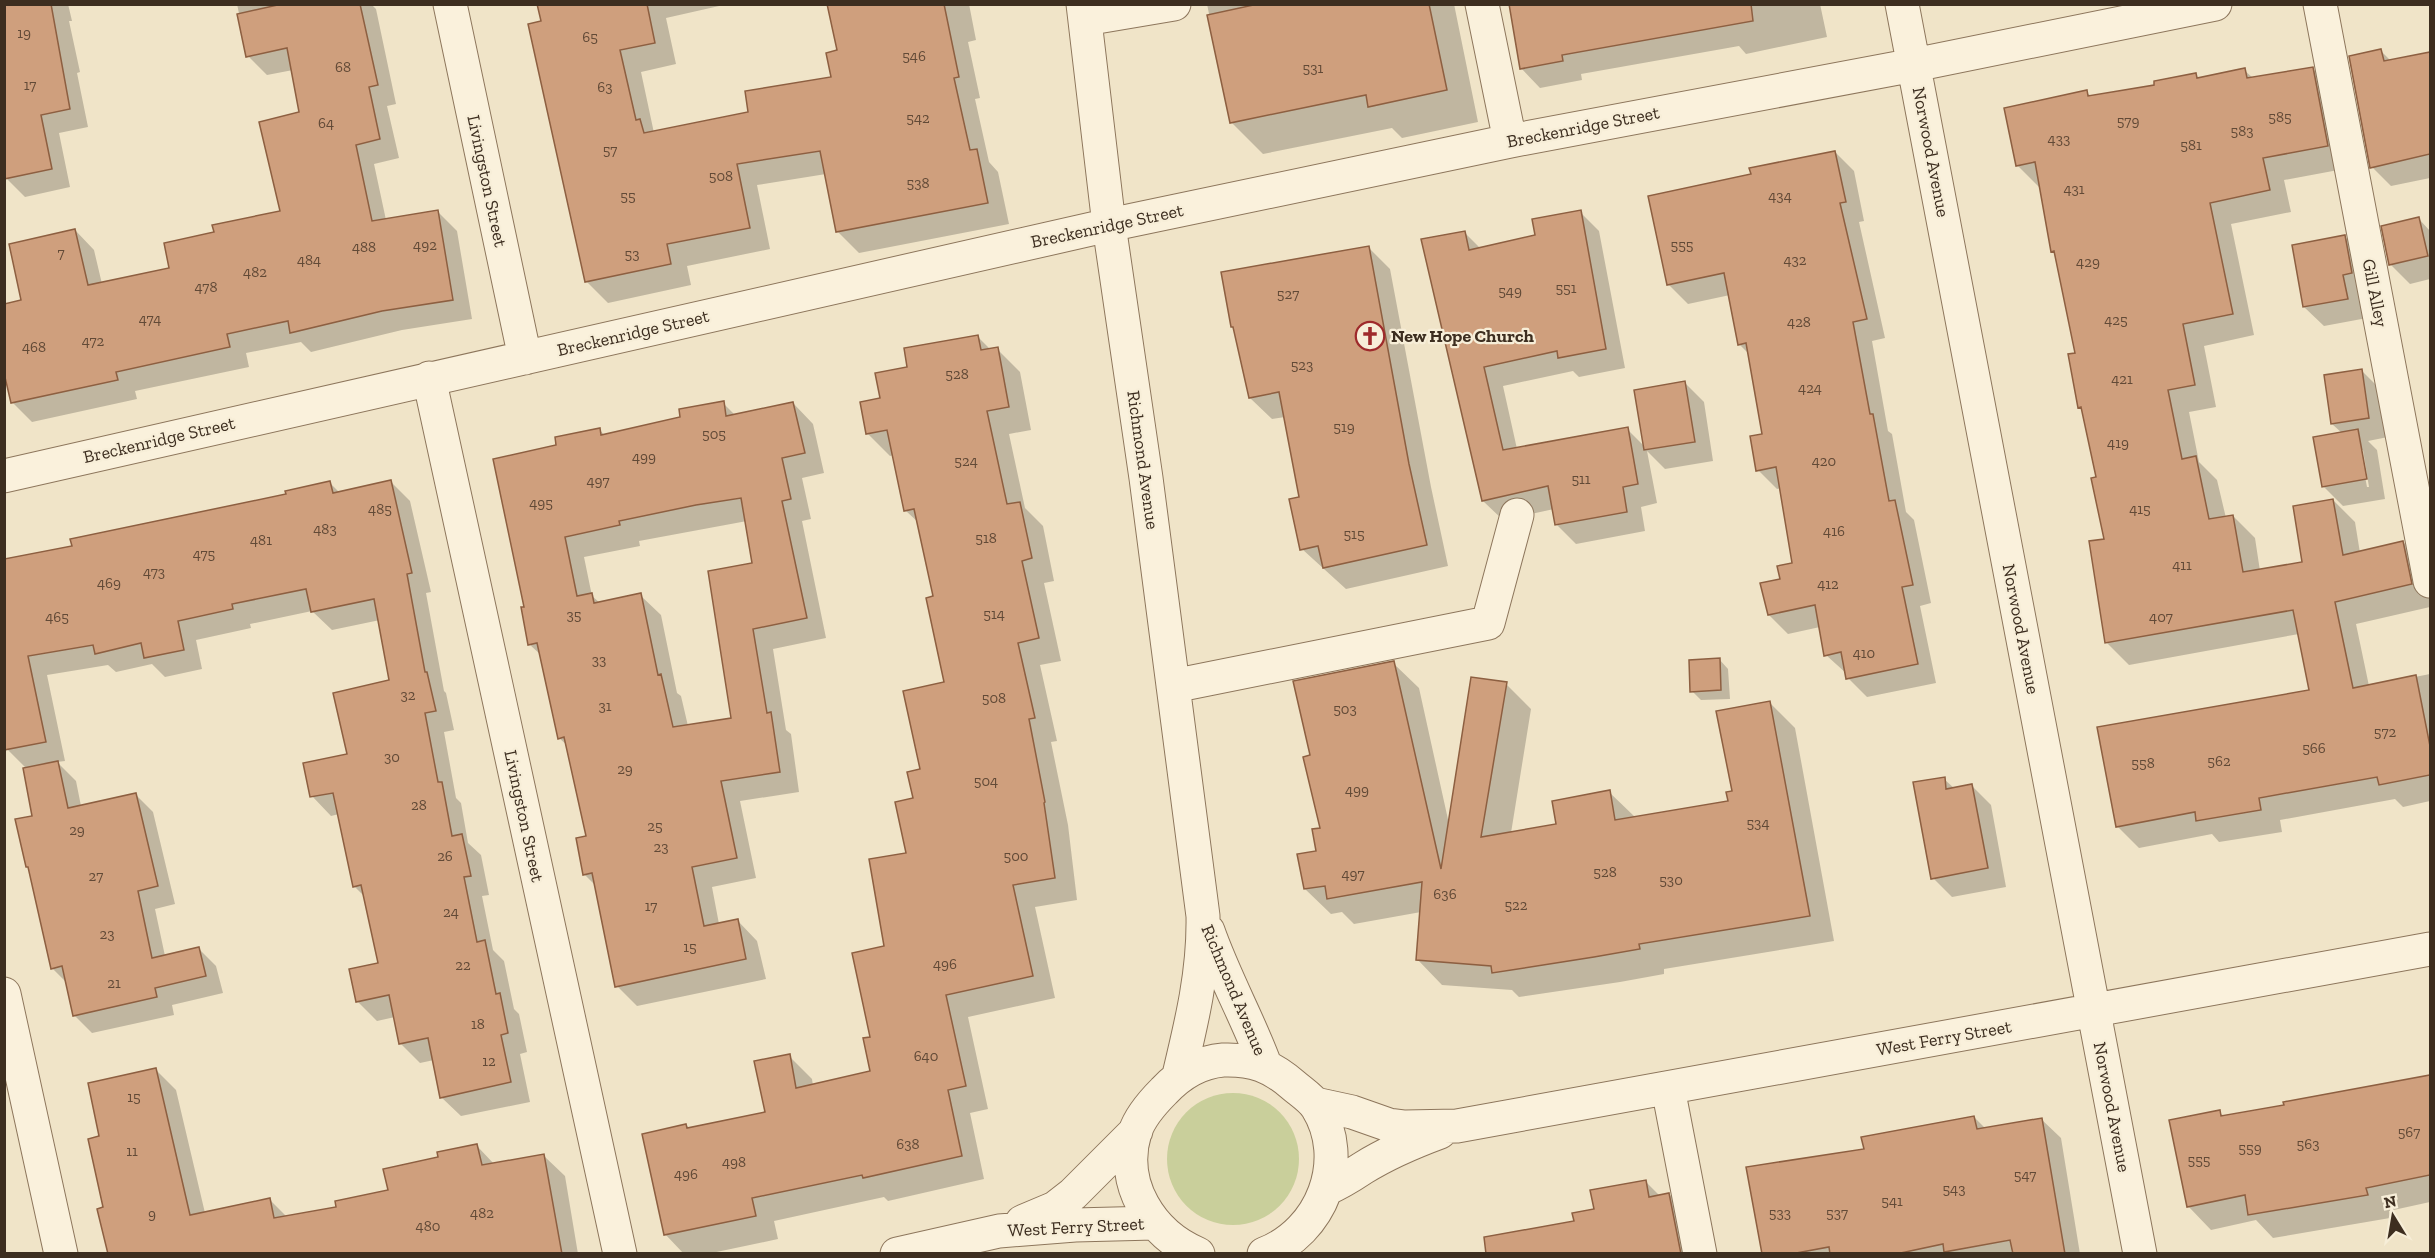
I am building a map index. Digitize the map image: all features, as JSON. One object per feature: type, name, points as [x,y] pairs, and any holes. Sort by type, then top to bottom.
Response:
[{"type":"street","name":"Livingston Street","points":[[450,4],[525,358]]},
{"type":"street","points":[[1084,12],[1174,4]]},
{"type":"street","points":[[1482,4],[1510,141]]},
{"type":"street","name":"Norwood Avenue","points":[[1902,4],[2140,1254]]},
{"type":"street","name":"Breckenridge Street","points":[[4,476],[1109,225],[1510,141],[1914,65],[2215,4]]},
{"type":"street","name":"Gill Alley","points":[[2320,4],[2430,581]]},
{"type":"street","name":"Richmond Avenue","points":[[1084,12],[1109,225],[1203,916],[1203,955],[1179,1075]]},
{"type":"street","name":"Livingston Street","points":[[429,378],[620,1254]]},
{"type":"street","points":[[1173,686],[1488,623],[1517,515]]},
{"type":"street","name":"Richmond Avenue","points":[[1203,916],[1217,956],[1265,1065]]},
{"type":"street","name":"West Ferry Street","points":[[1315,1104],[1352,1112],[1389,1125],[1457,1126],[2430,949]]},
{"type":"street","points":[[4,994],[61,1254]]},
{"type":"street","points":[[1197,1253],[1173,1240],[1154,1223],[1141,1201],[1134,1178],[1133,1149],[1136,1131],[1154,1101],[1179,1075],[1221,1060],[1265,1065],[1315,1104],[1327,1130],[1331,1148],[1331,1168],[1326,1189],[1298,1243],[1287,1242],[1264,1254]]},
{"type":"street","points":[[1668,1088],[1700,1254]]},
{"type":"street","name":"West Ferry Street","points":[[1326,1189],[1347,1180],[1412,1142],[1457,1126]]},
{"type":"street","name":"West Ferry Street","points":[[988,1242],[1056,1208],[1086,1183],[1136,1131]]},
{"type":"street","name":"West Ferry Street","points":[[897,1254],[988,1242],[1075,1225],[1154,1223]]},
{"type":"green space","points":[[1233,1093],[1258,1098],[1280,1112],[1294,1134],[1299,1159],[1294,1184],[1280,1206],[1258,1220],[1233,1225],[1208,1220],[1186,1206],[1172,1184],[1167,1159],[1172,1134],[1186,1112],[1208,1098]]},
{"type":"building","points":[[4,4],[51,4],[70,109],[41,115],[52,169],[4,179]]},
{"type":"building","points":[[282,4],[360,4],[378,85],[369,87],[380,139],[356,145],[372,221],[438,210],[453,300],[382,311],[290,333],[288,321],[227,334],[230,347],[116,372],[118,380],[11,403],[4,373],[4,304],[21,300],[9,244],[75,229],[88,285],[169,268],[164,243],[214,232],[212,225],[280,211],[259,122],[299,112],[287,48],[246,57],[237,14]]},
{"type":"building","points":[[537,4],[647,4],[655,43],[620,50],[636,120],[640,119],[644,133],[748,112],[745,91],[831,77],[826,53],[837,50],[827,4],[944,4],[959,77],[954,78],[970,150],[977,149],[988,203],[836,232],[820,151],[737,164],[750,228],[667,244],[671,264],[585,282],[528,24],[541,21]]},
{"type":"building","points":[[1258,4],[1429,4],[1447,90],[1368,107],[1366,95],[1230,123],[1207,15]]},
{"type":"building","points":[[1509,4],[1751,4],[1753,21],[1562,55],[1563,61],[1520,69]]},
{"type":"building","points":[[2381,49],[2384,61],[2430,52],[2430,154],[2370,168],[2349,56]]},
{"type":"building","points":[[2313,67],[2328,146],[2263,158],[2270,190],[2210,203],[2233,314],[2183,324],[2195,385],[2168,390],[2182,459],[2196,456],[2209,519],[2233,515],[2243,572],[2302,562],[2293,506],[2333,499],[2343,555],[2403,541],[2412,584],[2335,602],[2353,688],[2416,675],[2430,746],[2430,775],[2379,785],[2377,777],[2259,798],[2261,810],[2196,821],[2195,812],[2116,827],[2097,727],[2309,690],[2293,610],[2105,643],[2089,541],[2104,539],[2091,478],[2096,477],[2081,407],[2078,408],[2068,354],[2075,353],[2054,251],[2051,252],[2035,162],[2016,166],[2004,108],[2087,90],[2088,96],[2154,85],[2154,81],[2196,73],[2197,78],[2245,68],[2247,78]]},
{"type":"building","points":[[1835,151],[1846,202],[1840,203],[1867,319],[1853,322],[1889,501],[1895,500],[1913,585],[1902,587],[1918,664],[1846,679],[1841,652],[1824,656],[1815,605],[1768,615],[1760,583],[1780,579],[1777,566],[1792,563],[1776,467],[1756,471],[1750,436],[1762,434],[1746,343],[1738,345],[1724,273],[1667,285],[1648,196],[1751,174],[1749,168]]},
{"type":"building","points":[[1581,210],[1606,349],[1558,358],[1557,351],[1484,367],[1503,450],[1628,427],[1638,484],[1623,487],[1627,512],[1555,525],[1548,486],[1482,501],[1421,239],[1465,231],[1469,250],[1535,235],[1532,219]]},
{"type":"building","points":[[2419,217],[2428,256],[2389,265],[2381,226]]},
{"type":"building","points":[[2345,235],[2352,273],[2343,275],[2348,299],[2303,307],[2292,245]]},
{"type":"building","points":[[1369,246],[1409,464],[1427,545],[1323,568],[1318,546],[1300,550],[1289,499],[1299,497],[1279,392],[1249,398],[1233,327],[1231,327],[1221,272]]},
{"type":"building","points":[[978,335],[981,350],[998,347],[1009,407],[987,411],[1007,504],[1020,502],[1032,558],[1022,561],[1039,638],[1018,643],[1035,718],[1029,719],[1045,802],[1055,878],[1013,885],[1033,976],[946,995],[966,1086],[948,1090],[962,1156],[863,1178],[862,1175],[752,1198],[756,1216],[664,1235],[642,1134],[686,1124],[687,1128],[765,1112],[754,1061],[790,1054],[796,1088],[870,1071],[863,1038],[870,1037],[852,953],[884,946],[869,859],[906,853],[895,802],[913,798],[907,772],[920,769],[903,691],[944,682],[926,598],[933,596],[914,509],[904,511],[887,430],[866,434],[860,402],[880,398],[875,373],[907,367],[904,348]]},
{"type":"building","points":[[2362,369],[2369,418],[2331,424],[2324,375]]},
{"type":"building","points":[[1685,381],[1695,442],[1644,450],[1634,390]]},
{"type":"building","points":[[724,401],[726,416],[793,402],[805,453],[782,458],[791,499],[782,501],[807,618],[753,629],[767,713],[771,712],[780,772],[721,781],[737,858],[692,867],[704,926],[738,919],[746,959],[615,987],[592,873],[583,875],[576,838],[586,836],[564,737],[558,739],[537,643],[528,645],[521,607],[524,607],[493,459],[556,445],[555,437],[600,428],[601,435],[680,417],[679,409]],"holes":[[[741,498],[752,563],[708,571],[731,718],[673,727],[661,674],[658,675],[641,593],[594,603],[592,593],[577,596],[565,537],[620,525],[619,521]]]},
{"type":"building","points":[[2358,429],[2367,479],[2322,487],[2313,437]]},
{"type":"building","points":[[391,480],[412,573],[407,574],[425,672],[427,672],[436,711],[425,713],[438,782],[442,782],[452,836],[462,834],[471,876],[464,877],[477,942],[485,940],[496,994],[500,993],[508,1033],[501,1035],[511,1082],[440,1098],[428,1038],[399,1044],[389,995],[356,1002],[349,969],[378,963],[361,885],[353,887],[333,793],[310,797],[303,763],[347,754],[333,693],[389,680],[374,599],[311,612],[306,589],[232,604],[233,609],[178,621],[184,650],[144,658],[141,643],[95,654],[93,645],[28,656],[46,742],[4,750],[4,559],[72,546],[70,539],[286,494],[285,491],[330,481],[333,493]]},
{"type":"building","points":[[1720,658],[1721,690],[1690,692],[1689,660]]},
{"type":"building","points":[[1394,661],[1441,869],[1471,677],[1507,682],[1481,837],[1556,824],[1552,801],[1610,790],[1615,820],[1728,801],[1726,792],[1732,791],[1716,711],[1770,701],[1810,916],[1639,944],[1640,949],[1492,973],[1491,966],[1416,960],[1422,882],[1327,899],[1325,886],[1304,889],[1297,854],[1316,851],[1312,829],[1320,828],[1303,757],[1310,755],[1293,681]]},
{"type":"building","points":[[58,761],[68,808],[136,793],[158,886],[138,891],[152,958],[199,947],[206,976],[155,988],[157,997],[73,1016],[62,966],[51,969],[15,819],[32,816],[23,768]]},
{"type":"building","points":[[1945,777],[1946,789],[1972,784],[1988,868],[1931,879],[1913,782]]},
{"type":"building","points":[[156,1068],[190,1215],[270,1198],[274,1218],[336,1207],[335,1201],[388,1190],[383,1169],[438,1157],[437,1152],[477,1144],[482,1165],[544,1154],[562,1254],[108,1254],[97,1209],[103,1207],[88,1139],[99,1136],[88,1083]]},
{"type":"building","points":[[2430,1075],[2430,1175],[2366,1188],[2368,1195],[2248,1215],[2245,1195],[2187,1207],[2169,1120],[2220,1110],[2221,1116],[2284,1105],[2283,1102]]},
{"type":"building","points":[[1974,1116],[1977,1129],[2042,1118],[2065,1254],[2013,1254],[2010,1240],[1944,1252],[1943,1244],[1896,1254],[1830,1254],[1829,1247],[1791,1254],[1762,1254],[1746,1167],[1864,1149],[1861,1137]]},
{"type":"building","points":[[1646,1180],[1649,1197],[1669,1193],[1681,1254],[1486,1254],[1484,1237],[1574,1221],[1572,1213],[1594,1209],[1590,1190]]},
{"type":"place","name":"New Hope Church","points":[[1370,336]]}]
